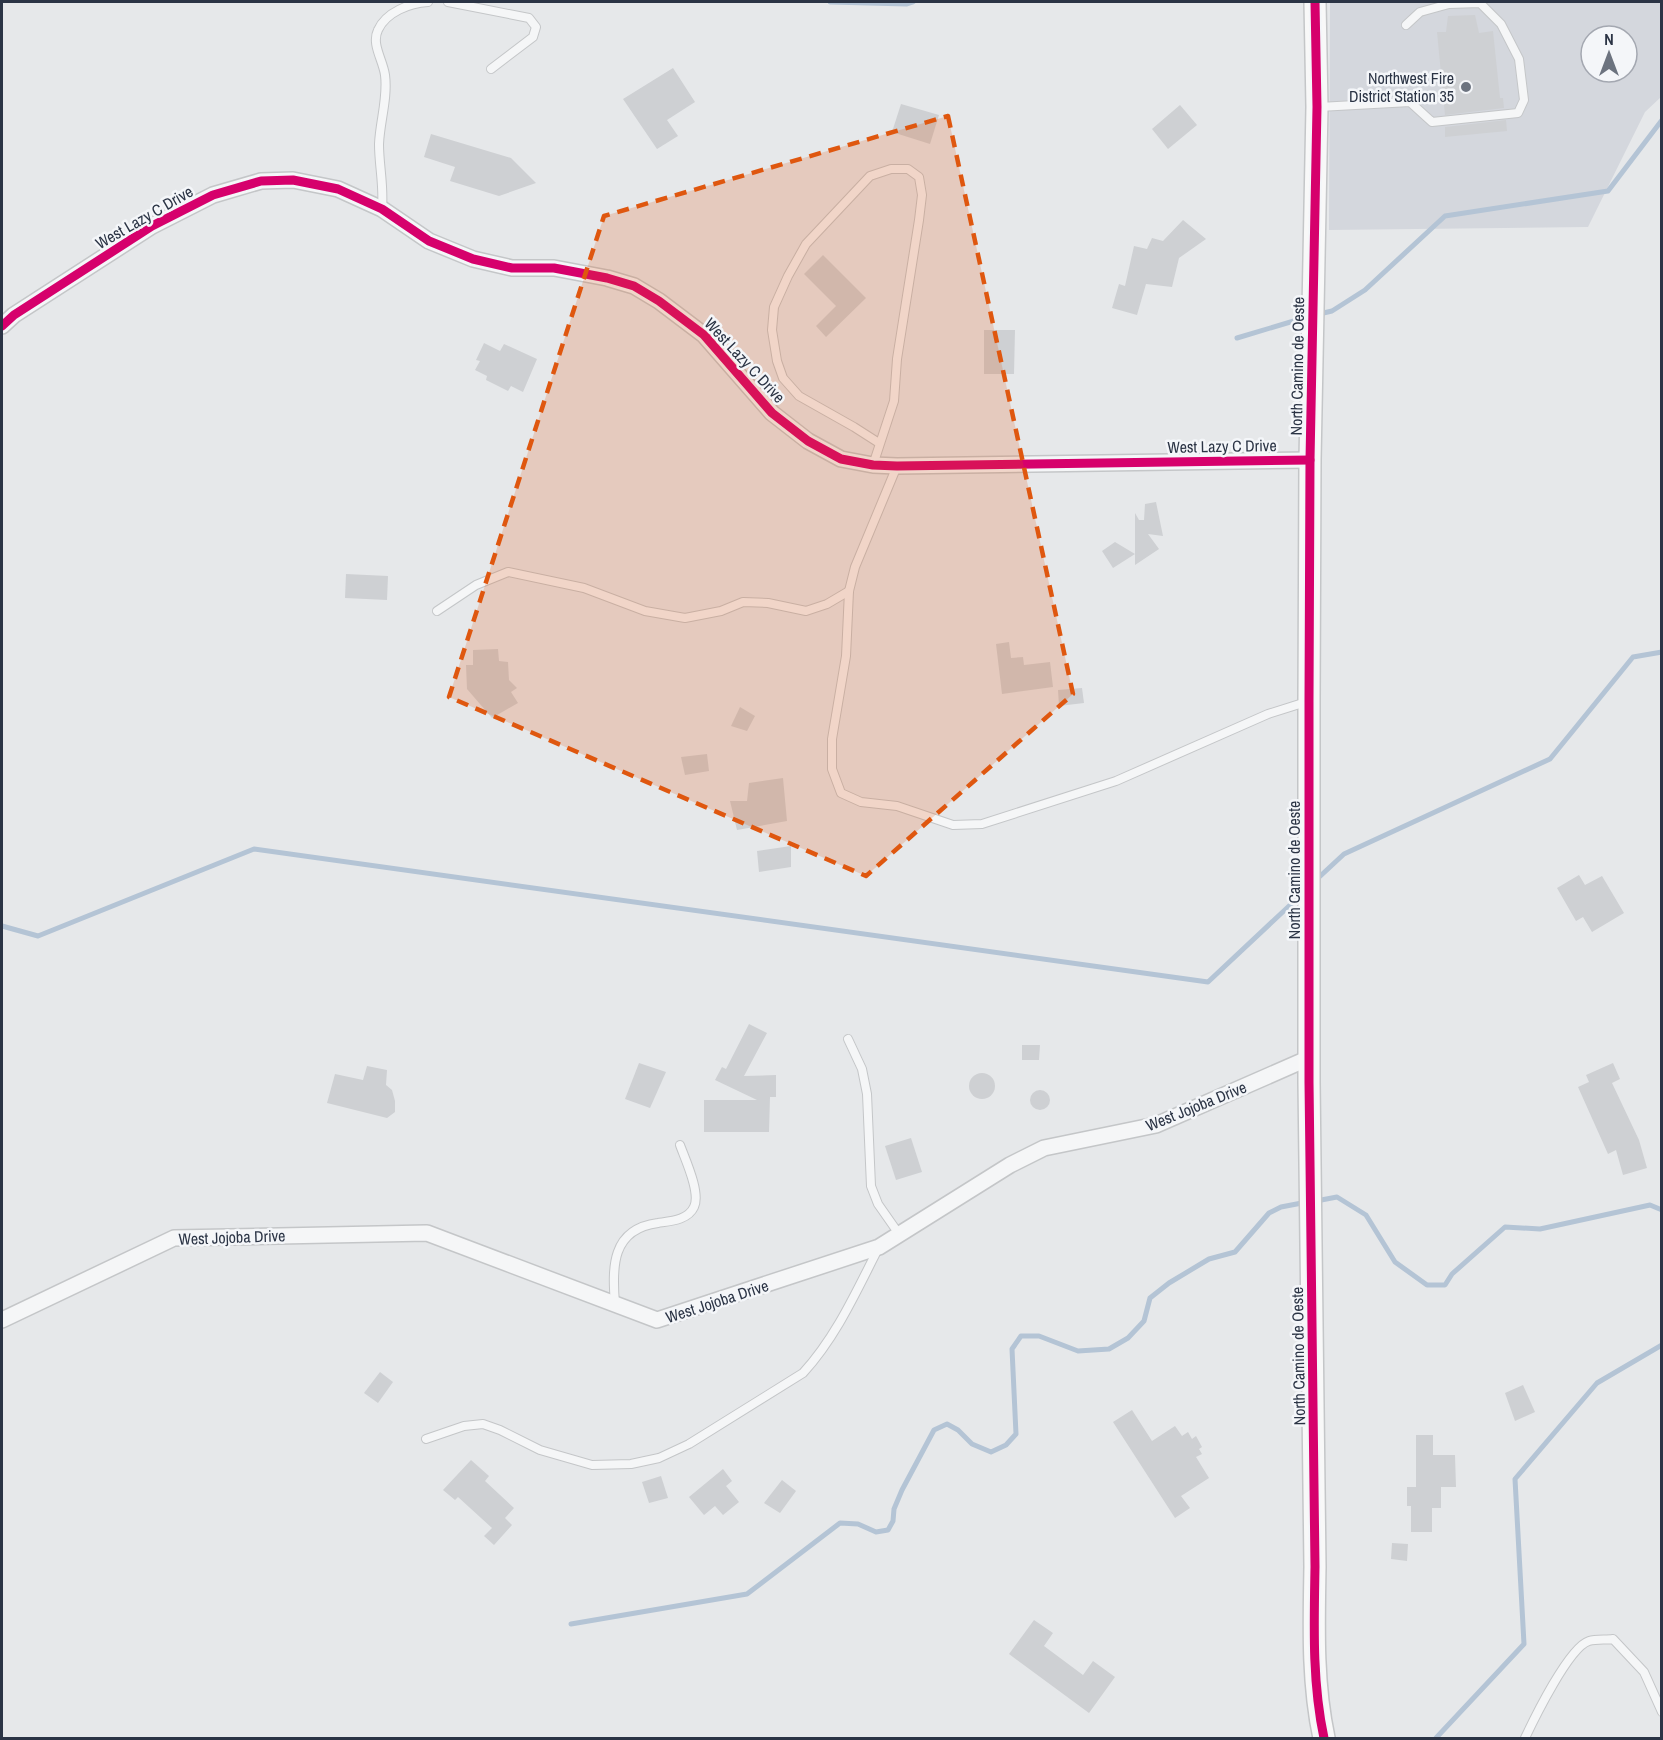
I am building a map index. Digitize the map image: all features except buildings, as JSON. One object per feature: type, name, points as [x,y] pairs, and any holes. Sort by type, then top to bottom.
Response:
[{"type":"street","name":"North Camino de Oeste","points":[[1315,2],[1317,107],[1310,460],[1309,1058],[1314,1638],[1317,1708],[1324,1738]]},
{"type":"street","name":"West Lazy C Drive","points":[[2,326],[14,315],[152,226],[213,195],[261,181],[292,180],[338,189],[382,209],[429,241],[473,259],[512,268],[554,268],[607,278],[634,286],[704,334],[772,413],[808,441],[842,459],[873,465],[897,466],[1310,460]]},
{"type":"street","name":"West Jojoba Drive","points":[[2,1320],[174,1238],[428,1233],[657,1320],[879,1247],[1010,1165],[1044,1148],[1156,1125],[1309,1058]]},
{"type":"lane","points":[[382,209],[384,188],[379,144],[386,94],[385,74],[376,41],[377,31],[385,19],[402,8],[428,2]]},
{"type":"lane","points":[[448,2],[529,18],[536,27],[533,37],[491,69]]},
{"type":"lane","points":[[1317,107],[1410,102],[1432,122],[1518,113],[1524,100],[1519,59],[1501,24],[1480,3],[1449,4],[1430,9],[1420,12],[1406,25]]},
{"type":"lane","points":[[873,465],[894,401],[897,359],[922,195],[919,177],[908,169],[891,169],[870,176],[806,244],[774,307],[772,330],[777,362],[783,378],[799,396],[879,443]]},
{"type":"lane","points":[[897,466],[855,567],[849,591],[846,656],[832,739],[832,770],[841,794],[861,802],[897,806],[954,825],[982,825],[1116,781],[1268,714],[1309,702]]},
{"type":"lane","points":[[437,611],[476,585],[508,572],[584,588],[645,612],[685,618],[721,611],[743,602],[768,603],[806,612],[827,604],[849,591]]},
{"type":"lane","points":[[848,1039],[862,1068],[867,1094],[871,1186],[878,1204],[899,1234]]},
{"type":"lane","points":[[615,1304],[612,1275],[614,1260],[621,1244],[634,1232],[654,1223],[682,1218],[694,1207],[696,1191],[680,1145]]},
{"type":"lane","points":[[426,1439],[464,1426],[483,1424],[540,1450],[592,1465],[631,1464],[659,1458],[688,1444],[803,1373],[816,1359],[841,1322],[879,1247]]},
{"type":"lane","points":[[1524,1738],[1544,1699],[1575,1652],[1588,1641],[1613,1639],[1644,1672],[1662,1712]]},
{"type":"highlighted area","points":[[948,116],[1073,694],[866,876],[449,697],[604,216]]},
{"type":"shaded area","points":[[1330,2],[1661,2],[1661,97],[1645,112],[1588,227],[1329,230]]},
{"type":"waterway","points":[[830,2],[907,4],[913,2]]},
{"type":"waterway","points":[[1319,314],[1332,311],[1365,290],[1445,216],[1608,191],[1662,120]]},
{"type":"waterway","points":[[1237,338],[1307,317]]},
{"type":"waterway","points":[[1316,880],[1344,854],[1550,759],[1633,657],[1662,652]]},
{"type":"waterway","points":[[2,926],[38,936],[254,849],[1208,982],[1303,893]]},
{"type":"waterway","points":[[1316,1201],[1337,1197],[1366,1215],[1395,1262],[1427,1285],[1445,1285],[1452,1274],[1505,1227],[1540,1229],[1650,1205],[1662,1210]]},
{"type":"waterway","points":[[571,1624],[747,1594],[840,1523],[858,1524],[876,1532],[888,1530],[902,1490],[934,1430],[947,1424],[958,1430],[972,1444],[991,1452],[1006,1445],[1016,1434],[1012,1349],[1021,1336],[1039,1336],[1078,1351],[1109,1349],[1128,1338],[1144,1321],[1150,1298],[1169,1283],[1209,1259],[1235,1252],[1269,1213],[1281,1207],[1307,1202]]},
{"type":"waterway","points":[[1436,1738],[1524,1644],[1515,1479],[1597,1383],[1662,1345]]},
{"type":"cycle path","points":[[1315,2],[1317,107],[1310,460],[1309,1082],[1314,1610],[1317,1696],[1324,1738]]},
{"type":"cycle path","points":[[2,326],[14,315],[152,226],[213,195],[261,181],[293,180],[338,189],[382,209],[429,241],[473,259],[512,268],[554,268],[607,278],[634,286],[659,301],[704,335],[772,413],[808,441],[841,459],[873,465],[897,466],[1310,460]]},
{"type":"place","name":"Northwest Fire District Station 35","points":[[1466,87]]}]
